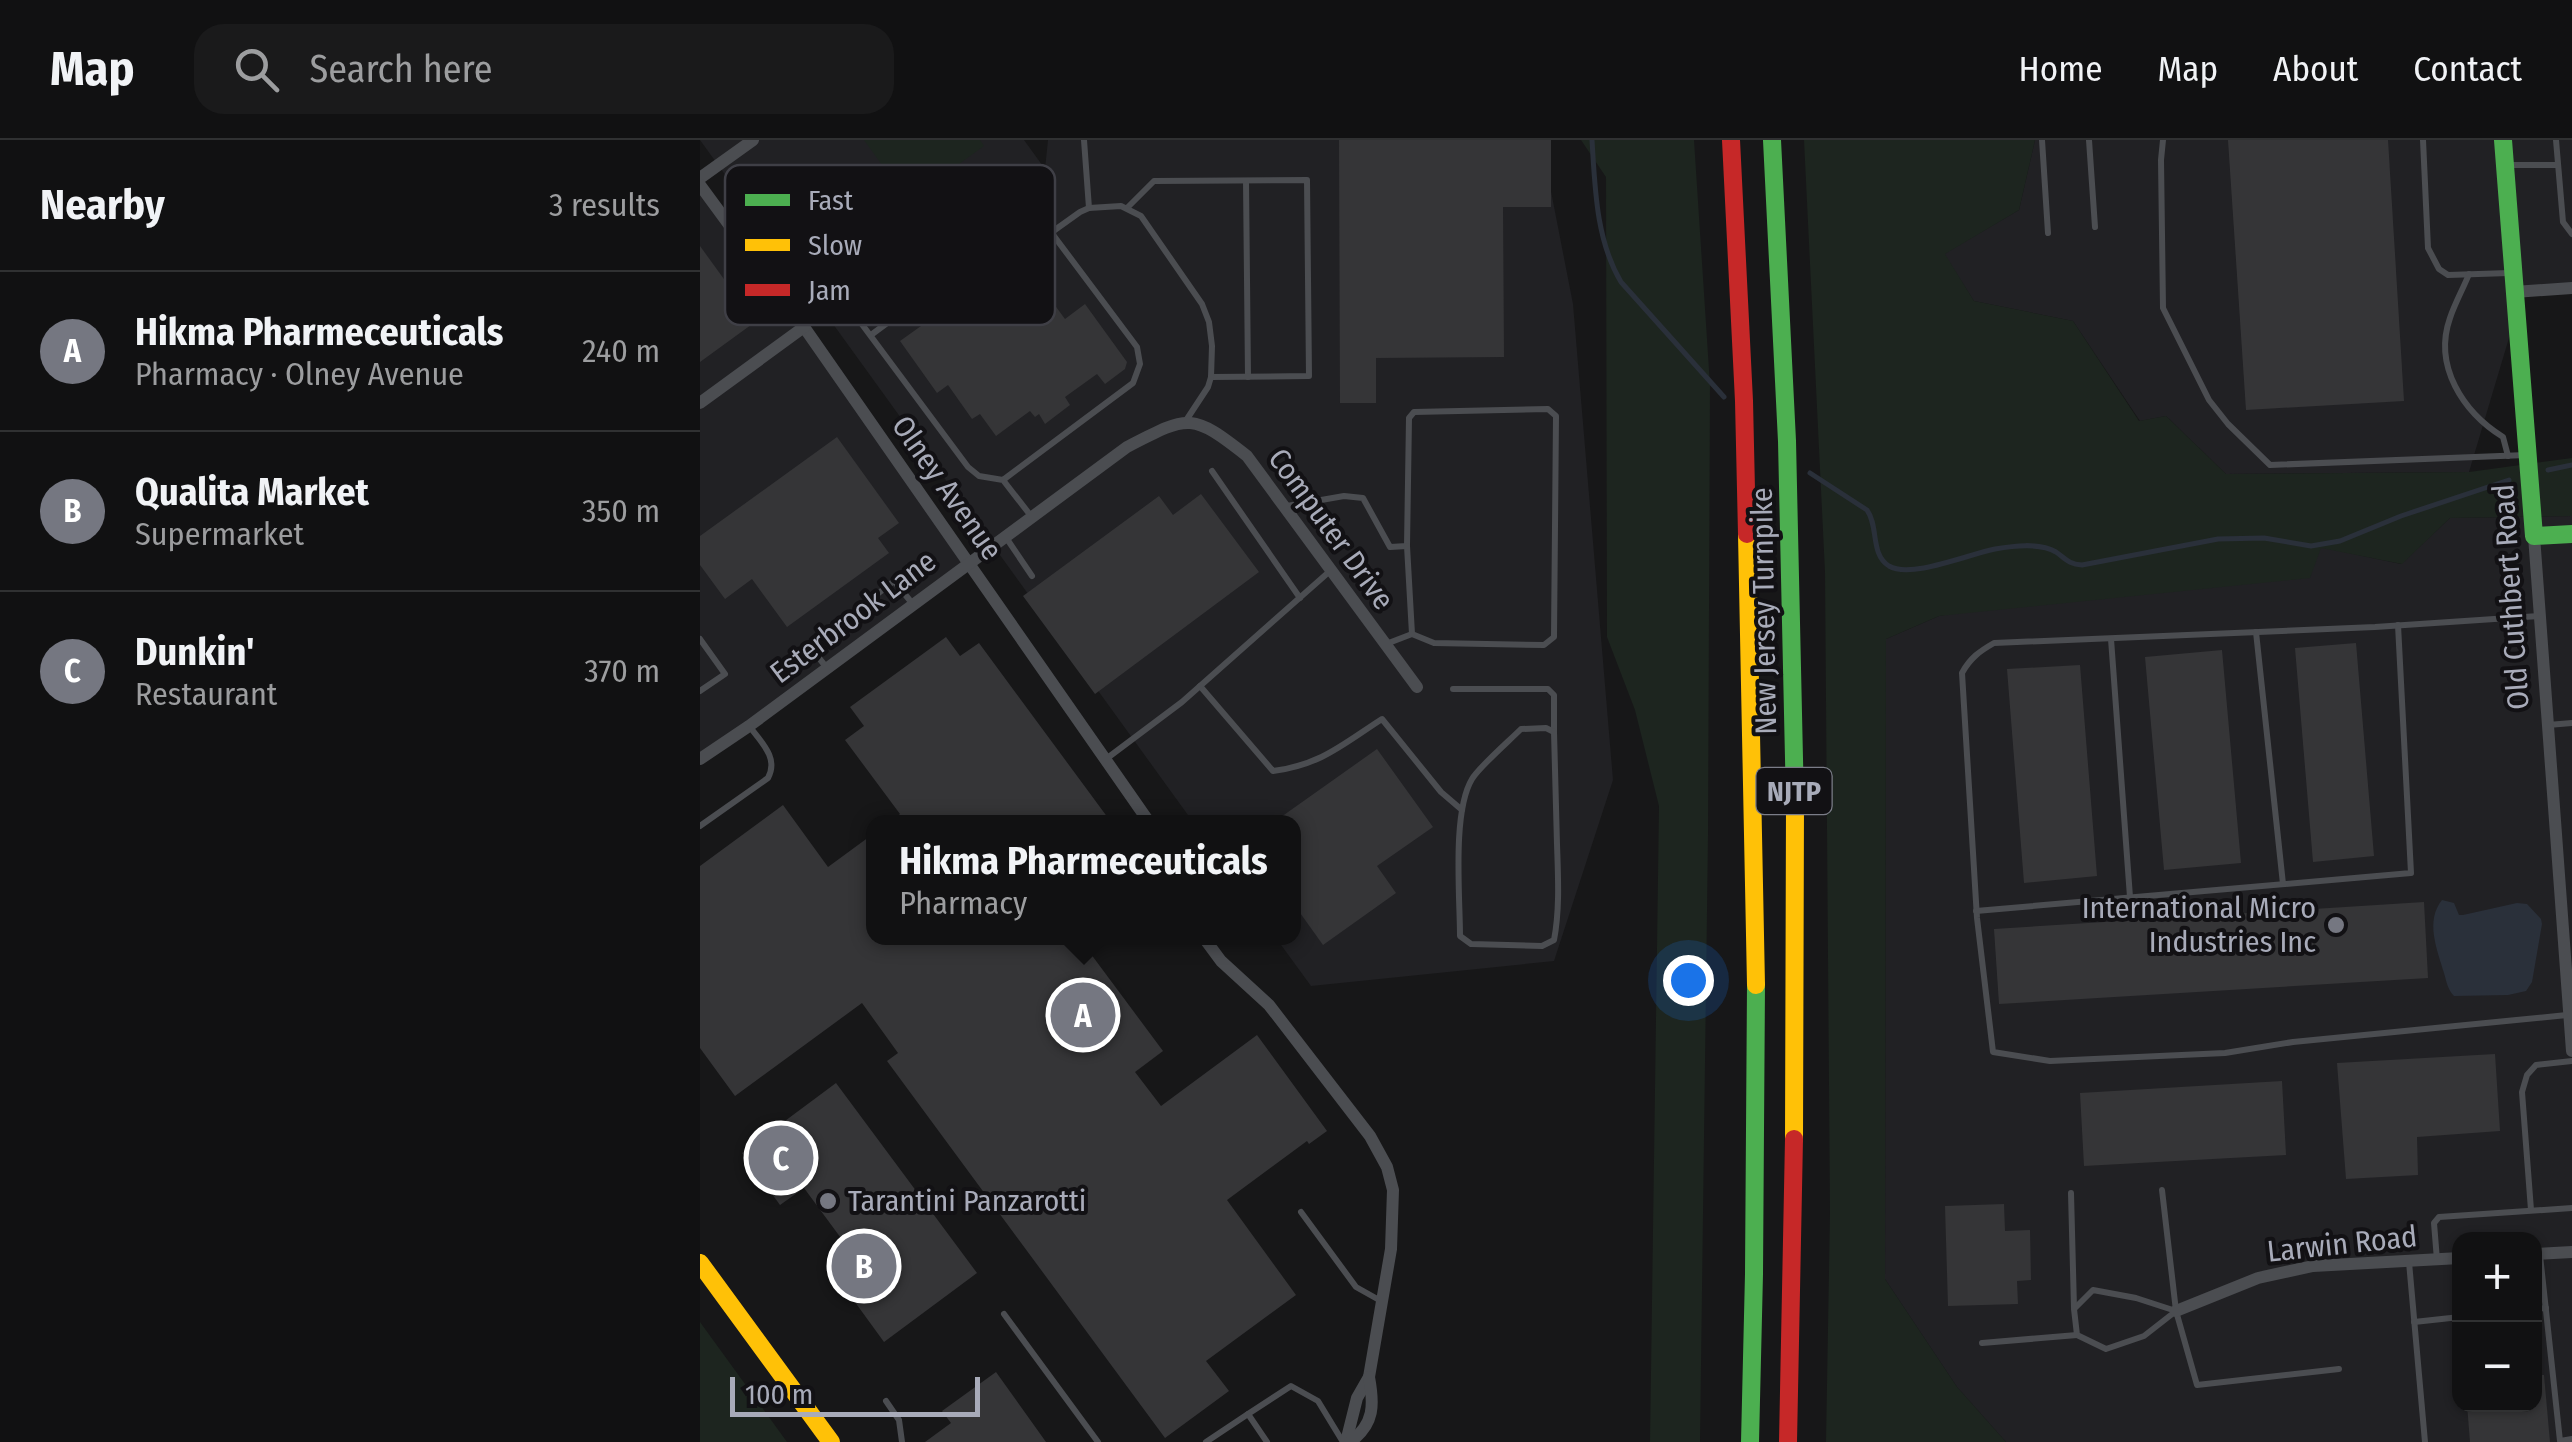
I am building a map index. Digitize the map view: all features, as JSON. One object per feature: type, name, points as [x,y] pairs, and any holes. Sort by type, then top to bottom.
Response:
[{"type":"main road","name":"New Jersey Turnpike","points":[[1732,140],[1744,401],[1755,908],[1750,1442]]},
{"type":"main road","name":"New Jersey Turnpike","points":[[1772,140],[1793,596],[1796,944],[1788,1442]]},
{"type":"main road","name":"Old Cuthbert Road","points":[[2503,140],[2534,536]]},
{"type":"main road","points":[[2534,536],[2572,534]]},
{"type":"main road","points":[[700,1263],[831,1442]]},
{"type":"street","points":[[700,181],[732,146],[753,140]]},
{"type":"street","name":"Olney Avenue","points":[[700,181],[725,216]]},
{"type":"street","points":[[2514,292],[2572,288]]},
{"type":"street","points":[[700,404],[804,327]]},
{"type":"street","name":"Olney Avenue","points":[[804,327],[1144,815]]},
{"type":"street","name":"Computer Drive","points":[[1186,423],[1196,422],[1219,434],[1247,456],[1417,687]]},
{"type":"street","name":"Esterbrook Lane","points":[[700,759],[1127,447],[1172,424],[1186,423]]},
{"type":"street","name":"Old Cuthbert Road","points":[[2534,536],[2548,724],[2565,865],[2572,1051]]},
{"type":"street","points":[[1209,945],[1270,1004],[1370,1136],[1387,1168],[1393,1190],[1391,1249],[1369,1376],[1356,1398],[1346,1442]]},
{"type":"street","points":[[2542,1254],[2572,1252]]},
{"type":"street","name":"Larwin Road","points":[[2176,1312],[2258,1278],[2313,1266],[2452,1259]]},
{"type":"lane","points":[[1084,140],[1089,208]]},
{"type":"lane","points":[[2042,140],[2048,232]]},
{"type":"lane","points":[[2089,140],[2095,226]]},
{"type":"lane","points":[[2162,140],[2164,308],[2209,400],[2270,465],[2528,455]]},
{"type":"lane","points":[[2423,140],[2428,248],[2444,274],[2513,273]]},
{"type":"lane","points":[[2556,140],[2562,222],[2572,234]]},
{"type":"lane","points":[[2505,165],[2558,165]]},
{"type":"lane","points":[[1127,208],[1154,181],[1307,180],[1309,376],[1211,377]]},
{"type":"lane","points":[[1246,181],[1248,377]]},
{"type":"lane","points":[[1055,230],[1089,208],[1127,208],[1141,216],[1202,304],[1212,346],[1211,377],[1186,423]]},
{"type":"lane","points":[[1003,480],[1133,383],[1140,364],[1136,347],[1055,236]]},
{"type":"lane","points":[[2469,274],[2448,320],[2445,350],[2451,379],[2466,406],[2503,436],[2508,456]]},
{"type":"lane","points":[[863,325],[968,467],[979,476],[1003,480],[1031,517]]},
{"type":"lane","points":[[871,335],[884,325]]},
{"type":"lane","points":[[1385,644],[1412,634],[1434,643],[1544,645],[1554,637],[1556,416],[1548,410],[1414,412],[1408,418],[1412,634]]},
{"type":"lane","points":[[1212,471],[1300,598]]},
{"type":"lane","points":[[1286,506],[1344,496],[1362,498],[1390,547],[1408,546]]},
{"type":"lane","points":[[1004,536],[1032,576]]},
{"type":"lane","points":[[1105,760],[1200,686],[1331,570]]},
{"type":"lane","points":[[827,668],[810,647],[894,582],[913,604]]},
{"type":"lane","points":[[2540,616],[1994,643],[1978,652],[1962,673],[1976,911],[1993,1052],[2050,1061],[2226,1053],[2293,1042],[2569,1014]]},
{"type":"lane","points":[[1976,911],[2411,872],[2398,626]]},
{"type":"lane","points":[[2256,632],[2283,884]]},
{"type":"lane","points":[[700,638],[725,674],[700,691]]},
{"type":"lane","points":[[2111,638],[2130,897]]},
{"type":"lane","points":[[1200,686],[1274,771],[1298,768],[1322,758],[1382,718],[1441,792],[1462,810]]},
{"type":"lane","points":[[1453,689],[1548,689],[1554,695],[1558,877],[1554,940],[1542,946],[1472,944],[1460,936],[1462,810],[1472,779],[1522,729],[1546,728],[1554,732]]},
{"type":"lane","points":[[2548,724],[2572,723]]},
{"type":"lane","points":[[700,826],[768,778],[772,771],[769,754],[749,726]]},
{"type":"lane","points":[[2531,1210],[2523,1082],[2536,1065],[2572,1061]]},
{"type":"lane","points":[[2162,1190],[2176,1312],[2197,1384],[2339,1369]]},
{"type":"lane","points":[[2071,1192],[2077,1335]]},
{"type":"lane","points":[[2436,1260],[2434,1224],[2440,1217],[2572,1208]]},
{"type":"lane","points":[[1301,1212],[1356,1287],[1382,1302]]},
{"type":"lane","points":[[2408,1261],[2425,1442]]},
{"type":"lane","points":[[2542,1284],[2560,1441],[2572,1439]]},
{"type":"lane","points":[[2074,1309],[2093,1290],[2136,1298],[2176,1312]]},
{"type":"lane","points":[[2542,1308],[2546,1308]]},
{"type":"lane","points":[[1982,1343],[2077,1335],[2106,1349],[2144,1336],[2176,1312]]},
{"type":"lane","points":[[1004,1314],[1098,1442]]},
{"type":"lane","points":[[2414,1322],[2452,1318]]},
{"type":"lane","points":[[1206,1442],[1291,1386],[1318,1401],[1346,1442]]},
{"type":"lane","points":[[886,1401],[900,1420],[902,1442]]},
{"type":"lane","points":[[1248,1414],[1267,1442]]},
{"type":"shaded area","points":[[700,140],[1024,140],[1042,165],[725,165],[725,175]]},
{"type":"shaded area","points":[[864,140],[980,140],[984,146],[958,165],[882,165]]},
{"type":"shaded area","points":[[1048,140],[1541,140],[1573,304],[1613,780],[1554,961],[1311,986],[1281,945],[1301,945],[1301,815],[1188,815],[834,325],[1055,325],[1055,165],[1045,165]]},
{"type":"shaded area","points":[[1581,140],[1694,140],[1710,385],[1700,1442],[1650,1442],[1659,806],[1635,710],[1607,637],[1606,177]]},
{"type":"shaded area","points":[[1804,140],[2035,140],[2019,210],[1945,254],[1974,301],[2073,321],[2139,421],[2166,416],[2226,474],[2469,472],[2572,458],[2572,516],[2450,518],[2402,564],[2321,548],[2310,578],[1939,616],[1886,639],[1885,1279],[1957,1387],[2006,1442],[1826,1442],[1830,1213],[1825,572]]},
{"type":"shaded area","points":[[2035,140],[2572,140],[2572,287],[2523,291],[2469,472],[2226,474],[2166,416],[2140,421],[2073,321],[1974,301],[1944,254],[2019,210]]},
{"type":"shaded area","points":[[700,191],[725,226],[725,325],[797,325],[969,563],[700,759]]},
{"type":"shaded area","points":[[2572,516],[2572,1442],[2006,1442],[1957,1387],[1885,1279],[1886,639],[1939,616],[2320,547],[2401,564],[2450,518]]},
{"type":"shaded area","points":[[2442,900],[2454,903],[2459,915],[2527,904],[2541,919],[2532,982],[2526,991],[2454,996],[2434,935],[2434,917]]},
{"type":"shaded area","points":[[700,1322],[787,1442],[700,1442]]},
{"type":"building","points":[[1339,140],[1551,140],[1551,207],[1503,207],[1504,357],[1376,358],[1376,403],[1340,403]]},
{"type":"building","points":[[2228,140],[2388,140],[2404,401],[2246,410]]},
{"type":"building","points":[[700,246],[725,281],[725,325],[751,325],[700,362]]},
{"type":"building","points":[[1085,304],[1127,362],[1125,369],[1105,384],[1097,374],[1065,397],[1070,405],[1045,424],[1039,414],[1035,417],[1030,411],[996,436],[980,414],[972,419],[948,385],[937,393],[900,341],[922,325],[1055,325],[1055,305],[1065,319]]},
{"type":"building","points":[[837,437],[899,523],[878,538],[889,553],[787,627],[752,579],[725,599],[700,565],[700,536]]},
{"type":"building","points":[[1201,494],[1259,572],[1095,694],[1023,596],[1159,496],[1173,515]]},
{"type":"building","points":[[946,637],[960,656],[979,643],[1106,815],[899,815],[845,740],[864,726],[850,707]]},
{"type":"building","points":[[2356,643],[2374,856],[2313,862],[2295,648]]},
{"type":"building","points":[[2222,650],[2241,863],[2164,870],[2145,657]]},
{"type":"building","points":[[2080,665],[2097,876],[2024,883],[2007,669]]},
{"type":"building","points":[[1377,749],[1433,827],[1377,866],[1396,893],[1323,945],[1301,914],[1301,815],[1284,815]]},
{"type":"building","points":[[783,805],[828,867],[866,839],[866,945],[1084,945],[1163,1051],[1135,1072],[1161,1106],[1257,1035],[1327,1131],[1309,1144],[1307,1141],[1227,1200],[1296,1295],[1206,1361],[1229,1391],[1165,1438],[887,1061],[898,1053],[862,1003],[735,1096],[700,1048],[700,866]]},
{"type":"building","points":[[2424,902],[2428,978],[1999,1004],[1994,929]]},
{"type":"building","points":[[2495,1054],[2500,1131],[2417,1137],[2418,1175],[2346,1179],[2337,1063]]},
{"type":"building","points":[[2282,1081],[2286,1155],[2084,1166],[2080,1093]]},
{"type":"building","points":[[836,1083],[977,1273],[884,1342],[828,1265],[849,1249],[804,1188],[780,1205],[742,1153]]},
{"type":"building","points":[[2004,1204],[2005,1231],[2030,1230],[2031,1280],[2017,1281],[2018,1304],[1948,1306],[1945,1206]]},
{"type":"building","points":[[996,1372],[1046,1442],[925,1442],[951,1423],[942,1411]]},
{"type":"building","points":[[2544,1375],[2550,1442],[2470,1442],[2468,1412],[2542,1412]]},
{"type":"waterway","points":[[1592,140],[1602,231],[1621,282],[1724,397]]},
{"type":"waterway","points":[[2548,470],[2572,465]]},
{"type":"waterway","points":[[1810,473],[1867,510],[1883,561],[1911,570],[2017,546],[2049,549],[2082,565],[2218,539],[2264,538],[2311,546],[2340,541],[2509,480]]},
{"type":"traffic: fast","points":[[1772,140],[1787,441],[1795,804]]},
{"type":"traffic: fast","points":[[2503,140],[2534,536],[2572,534]]},
{"type":"traffic: fast","points":[[1750,1442],[1756,985]]},
{"type":"traffic: slow","points":[[1747,534],[1756,985]]},
{"type":"traffic: slow","points":[[1794,1139],[1795,804]]},
{"type":"traffic: slow","points":[[700,1263],[831,1442]]},
{"type":"traffic: jam","points":[[1731,140],[1747,534]]},
{"type":"traffic: jam","points":[[1788,1442],[1794,1139]]},
{"type":"place","name":"International Micro Industries Inc","points":[[2336,925]]},
{"type":"place","name":"Hikma Pharmeceuticals","points":[[1083,1015]]},
{"type":"place","name":"Dunkin'","points":[[781,1158]]},
{"type":"place","name":"Tarantini Panzarotti","points":[[828,1201]]},
{"type":"place","name":"Qualita Market","points":[[864,1266]]}]
